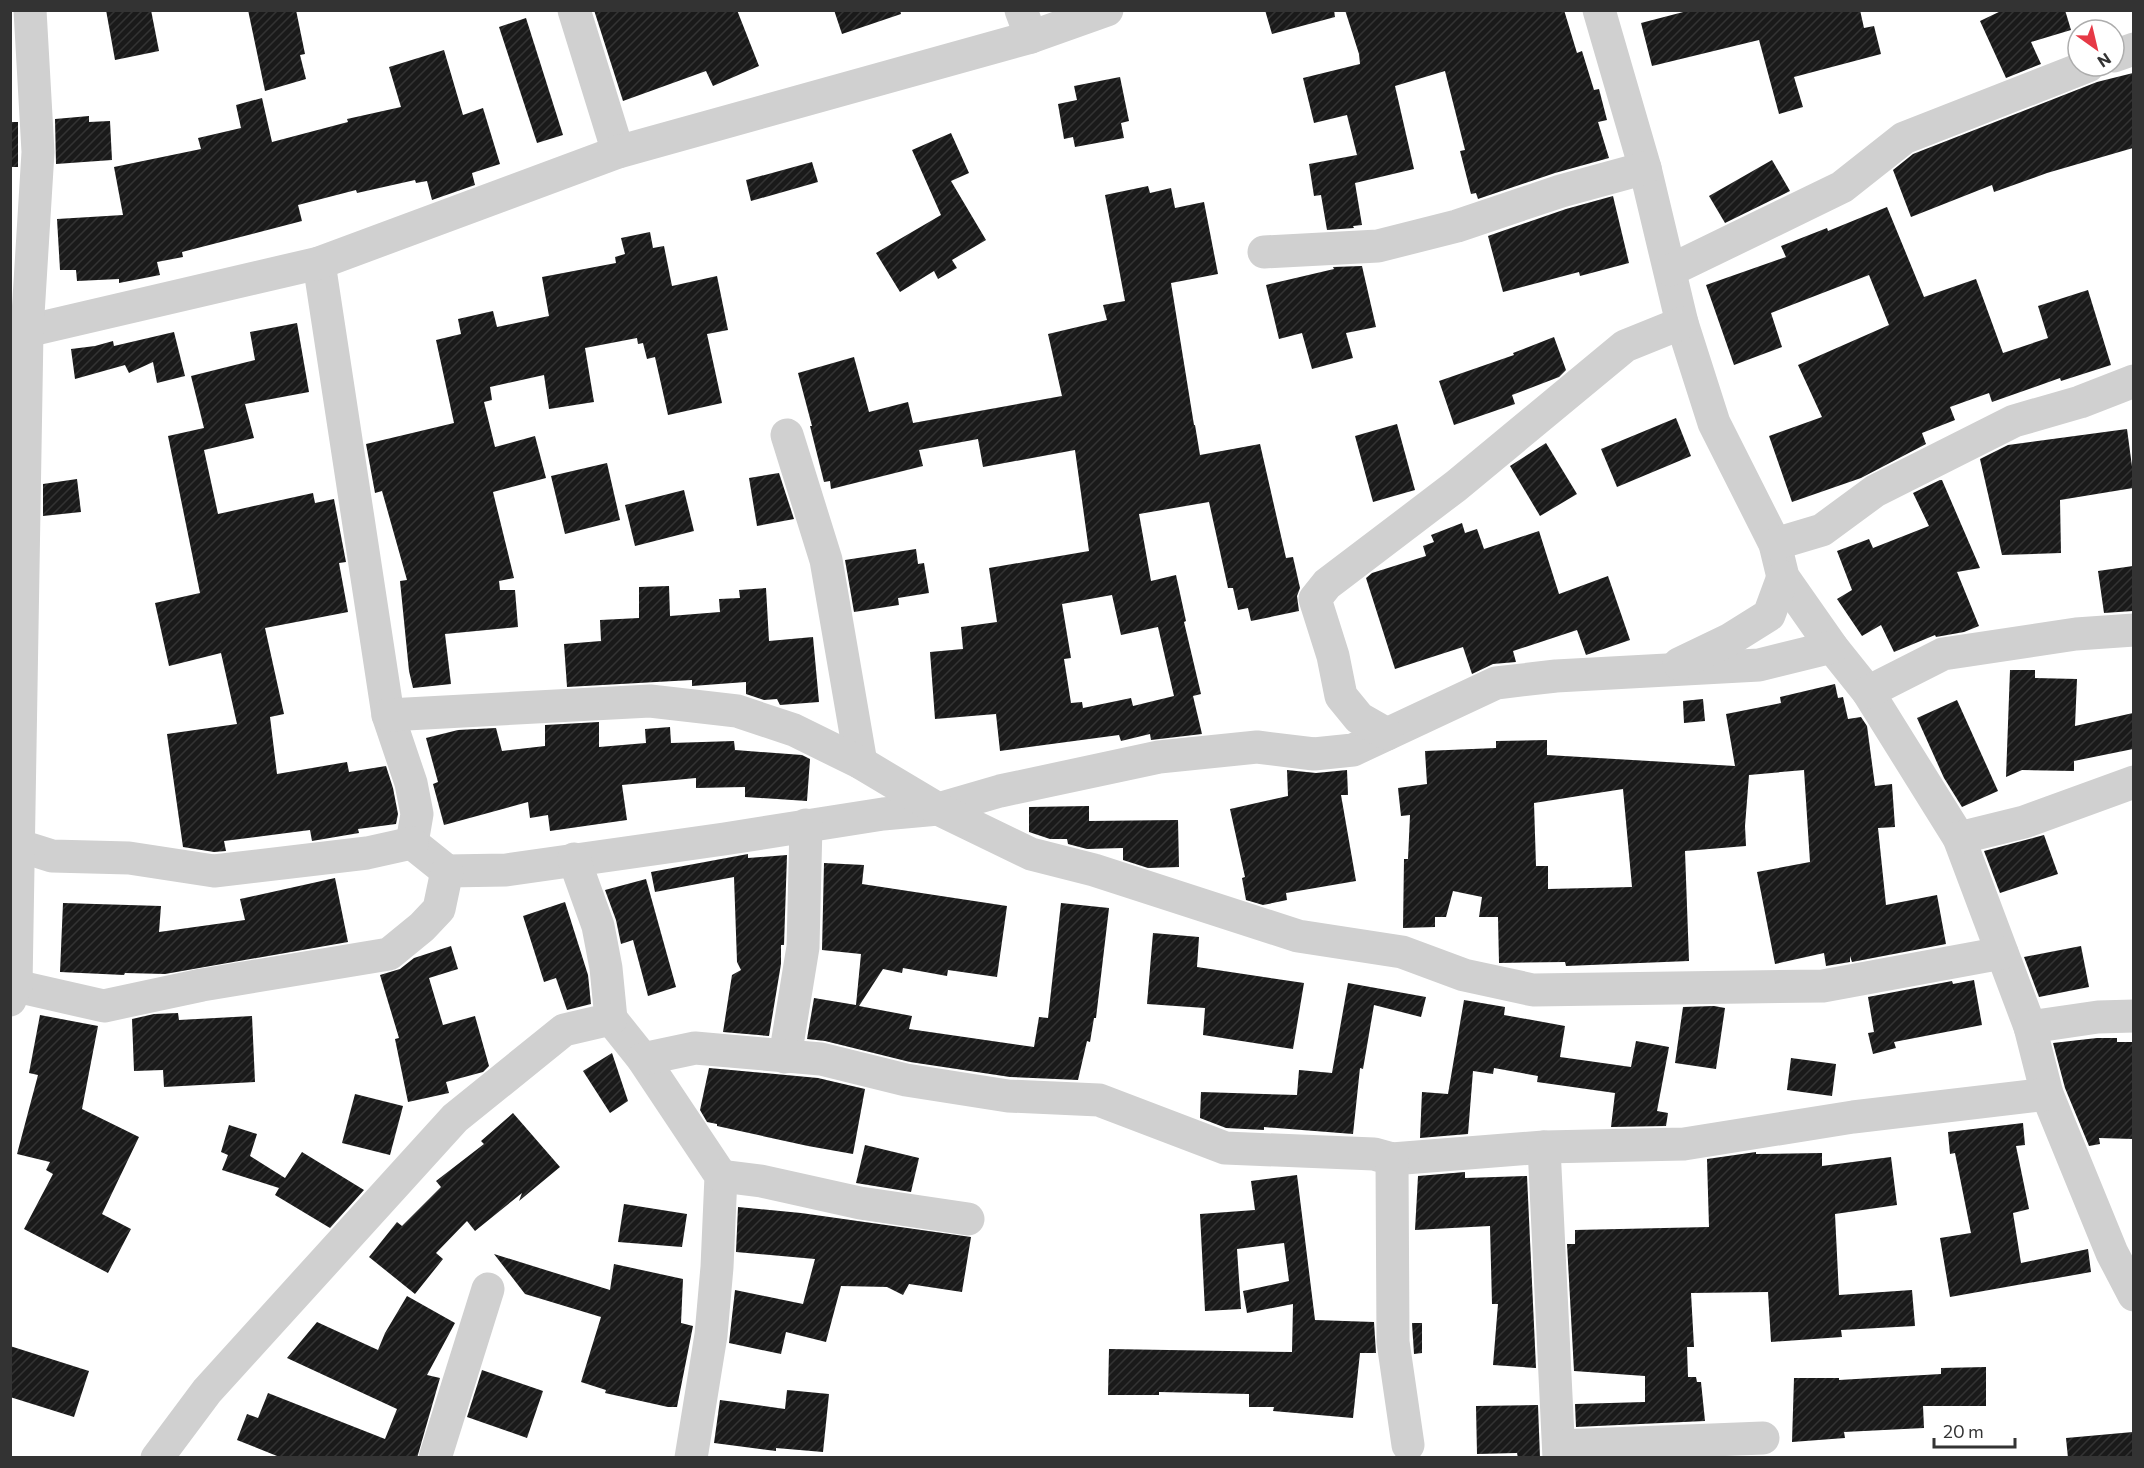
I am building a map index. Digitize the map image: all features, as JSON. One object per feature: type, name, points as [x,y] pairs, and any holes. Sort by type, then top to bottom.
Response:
[{"type":"street","points":[[30,10],[38,152],[19,333],[17,844],[13,993],[104,1006],[202,985],[389,954],[422,927],[438,909],[447,871]]},
{"type":"street","points":[[574,10],[618,152]]},
{"type":"street","points":[[19,333],[319,263],[618,152],[1026,24],[1107,10]]},
{"type":"street","points":[[1599,10],[1645,168],[1682,323],[1714,423],[1775,544],[1783,577],[1868,692],[1959,838],[2030,1027],[2047,1094],[2123,1253],[2133,1295]]},
{"type":"street","points":[[1671,270],[1842,187],[1904,138],[2066,75]]},
{"type":"street","points":[[1264,252],[1378,246],[1457,226],[1561,191],[1645,168]]},
{"type":"street","points":[[319,263],[388,716],[411,783],[417,814],[412,843]]},
{"type":"street","points":[[1387,734],[1359,718],[1341,696],[1333,656],[1315,599],[1327,584],[1456,486],[1626,346],[1682,323]]},
{"type":"street","points":[[1775,544],[1822,530],[1875,491],[2014,421],[2080,402],[2133,381]]},
{"type":"street","points":[[787,435],[826,560],[861,763]]},
{"type":"street","points":[[1664,671],[1729,640],[1769,615],[1783,577]]},
{"type":"street","points":[[1868,692],[1943,654],[2076,634],[2133,630]]},
{"type":"street","points":[[412,843],[447,871],[506,870],[883,814],[938,809],[1000,790],[1159,757],[1257,747],[1314,754],[1353,750],[1496,683],[1556,676],[1759,665],[1832,646]]},
{"type":"street","points":[[388,716],[650,701],[737,711],[794,730],[861,763],[938,809],[1031,854],[1105,874],[1298,936],[1402,952],[1464,975],[1533,990],[1823,986],[2002,953]]},
{"type":"street","points":[[1959,838],[2024,822],[2133,782]]},
{"type":"street","points":[[785,1057],[803,947],[806,825]]},
{"type":"street","points":[[17,844],[52,856],[129,858],[214,871],[368,853],[412,843]]},
{"type":"street","points":[[574,859],[598,927],[606,968],[610,1019],[643,1059],[721,1176],[711,1335],[691,1458]]},
{"type":"street","points":[[2030,1027],[2098,1017],[2133,1016]]},
{"type":"street","points":[[157,1458],[207,1391],[456,1118],[564,1030],[610,1019]]},
{"type":"street","points":[[643,1059],[695,1048],[822,1059],[906,1080],[1008,1096],[1099,1100],[1225,1148],[1374,1154],[1392,1159],[1544,1147],[1684,1144],[1853,1117],[2047,1094]]},
{"type":"street","points":[[1544,1147],[1559,1452],[1763,1438]]},
{"type":"street","points":[[1392,1159],[1393,1342],[1408,1445]]},
{"type":"street","points":[[721,1176],[761,1181],[860,1203],[968,1219]]},
{"type":"street","points":[[435,1458],[488,1288]]},
{"type":"building","points":[[106,10],[151,10],[159,51],[115,60]]},
{"type":"building","points":[[248,10],[296,10],[305,54],[300,55],[306,79],[265,91]]},
{"type":"building","points":[[594,10],[737,10],[759,66],[713,86],[706,71],[623,101]]},
{"type":"building","points":[[834,10],[900,10],[901,14],[842,34]]},
{"type":"building","points":[[1265,10],[1334,10],[1335,17],[1272,34]]},
{"type":"building","points":[[1345,10],[1564,10],[1577,53],[1582,51],[1594,90],[1599,89],[1607,120],[1598,122],[1609,158],[1555,173],[1478,199],[1476,193],[1471,194],[1460,151],[1465,150],[1445,71],[1395,86],[1414,169],[1355,183],[1362,225],[1353,226],[1354,228],[1327,230],[1321,195],[1314,196],[1309,164],[1357,155],[1347,115],[1314,123],[1303,78],[1360,64]]},
{"type":"building","points":[[1691,10],[1860,10],[1864,28],[1874,26],[1881,54],[1794,77],[1803,107],[1779,114],[1759,40],[1652,66],[1641,23]]},
{"type":"building","points":[[2003,10],[2065,10],[2067,18],[2066,32],[2031,42],[2041,64],[2006,78],[1980,21]]},
{"type":"building","points":[[526,18],[563,135],[537,143],[499,27]]},
{"type":"building","points":[[444,50],[463,115],[483,108],[500,164],[472,173],[475,185],[432,200],[427,181],[416,183],[415,180],[357,193],[356,190],[298,205],[302,221],[182,252],[183,257],[157,262],[160,275],[119,283],[119,279],[77,281],[76,270],[60,270],[57,219],[123,215],[114,167],[201,149],[198,138],[241,128],[236,105],[262,98],[272,142],[348,122],[347,119],[401,107],[389,67]]},
{"type":"building","points":[[2133,73],[2133,148],[2047,173],[1994,192],[1992,185],[1911,217],[1893,170],[1913,154],[2097,82],[2126,78],[2126,75]]},
{"type":"building","points":[[1120,77],[1129,121],[1121,123],[1124,138],[1075,147],[1073,137],[1064,139],[1058,104],[1077,100],[1074,86]]},
{"type":"building","points":[[89,116],[89,122],[110,121],[112,160],[56,164],[55,119]]},
{"type":"building","points":[[10,122],[18,122],[18,167],[10,167]]},
{"type":"building","points":[[951,133],[969,173],[951,181],[986,240],[952,260],[957,268],[938,279],[934,271],[900,292],[876,253],[941,215],[912,150]]},
{"type":"building","points":[[1772,160],[1790,191],[1725,223],[1709,196]]},
{"type":"building","points":[[812,162],[818,182],[751,201],[746,180]]},
{"type":"building","points":[[1148,186],[1150,193],[1171,188],[1175,208],[1204,202],[1218,274],[1171,283],[1200,455],[1260,444],[1286,558],[1293,557],[1300,588],[1297,596],[1299,611],[1251,621],[1248,608],[1238,610],[1233,588],[1228,588],[1209,502],[1139,514],[1151,581],[1176,575],[1186,621],[1184,622],[1201,694],[1193,696],[1202,734],[1151,740],[1150,734],[1121,741],[1119,735],[1000,751],[996,714],[935,719],[930,652],[963,649],[961,627],[997,622],[989,568],[1089,551],[1075,450],[983,467],[978,439],[919,450],[923,466],[831,489],[830,481],[824,482],[798,373],[854,357],[869,412],[908,402],[913,423],[1062,396],[1048,334],[1107,320],[1103,305],[1125,301],[1105,195]],"holes":[[[1112,595],[1121,635],[1158,627],[1174,696],[1133,706],[1131,698],[1083,708],[1082,702],[1071,703],[1064,659],[1071,658],[1062,604]]]},
{"type":"building","points":[[1613,196],[1629,263],[1580,276],[1579,272],[1503,292],[1488,236],[1566,209]]},
{"type":"building","points":[[1887,207],[1924,297],[1976,279],[2003,353],[2048,338],[2038,306],[2088,290],[2111,365],[2061,381],[2060,378],[1992,402],[1989,393],[1950,407],[1955,420],[1922,433],[1926,444],[1861,478],[1792,502],[1769,436],[1822,417],[1798,365],[1889,325],[1869,275],[1771,313],[1782,347],[1734,365],[1706,285],[1786,257],[1781,246],[1827,228],[1828,231]]},
{"type":"building","points":[[650,232],[653,248],[664,246],[672,286],[717,276],[728,330],[707,334],[722,403],[668,415],[655,357],[647,359],[643,343],[638,344],[637,338],[585,348],[594,402],[549,409],[544,375],[490,387],[492,400],[484,402],[495,447],[535,436],[546,478],[493,492],[514,578],[499,581],[500,590],[515,590],[518,627],[445,634],[451,684],[413,688],[409,671],[400,581],[407,580],[382,491],[375,493],[366,444],[454,423],[436,340],[461,334],[458,319],[493,311],[497,327],[549,316],[542,277],[616,263],[615,257],[625,254],[621,238]]},
{"type":"building","points":[[1362,266],[1376,327],[1346,333],[1353,358],[1312,369],[1302,333],[1279,339],[1266,285],[1334,269],[1333,267]]},
{"type":"building","points":[[297,323],[309,392],[245,404],[254,438],[204,450],[218,514],[313,493],[315,503],[334,499],[346,562],[339,563],[348,612],[265,628],[284,714],[270,717],[277,774],[347,762],[349,772],[386,766],[398,814],[396,824],[358,829],[359,833],[312,841],[310,830],[224,841],[226,851],[214,852],[183,847],[167,734],[237,724],[221,653],[169,666],[155,603],[200,593],[168,436],[204,428],[191,376],[255,360],[250,332]]},
{"type":"building","points":[[174,332],[185,376],[157,383],[153,362],[129,373],[125,365],[75,379],[71,349],[113,341],[114,346]]},
{"type":"building","points":[[1554,337],[1566,370],[1559,377],[1512,395],[1515,404],[1454,425],[1439,381],[1514,355],[1513,353]]},
{"type":"building","points":[[1676,418],[1691,456],[1617,487],[1601,449]]},
{"type":"building","points":[[1397,424],[1415,490],[1373,502],[1355,436]]},
{"type":"building","points":[[2127,429],[2133,488],[2060,500],[2061,553],[2002,555],[1980,459],[2008,445]]},
{"type":"building","points":[[1546,443],[1577,494],[1540,516],[1510,466]]},
{"type":"building","points":[[607,463],[620,520],[565,534],[551,476]]},
{"type":"building","points":[[779,473],[794,519],[757,526],[749,478]]},
{"type":"building","points":[[77,479],[81,512],[43,516],[43,484]]},
{"type":"building","points":[[1942,480],[1980,568],[1957,572],[1979,626],[1964,632],[1936,637],[1935,635],[1894,652],[1881,625],[1862,636],[1837,599],[1852,590],[1837,551],[1869,539],[1873,548],[1929,526],[1913,493]]},
{"type":"building","points":[[684,490],[694,531],[635,546],[625,505]]},
{"type":"building","points":[[1462,523],[1465,533],[1477,529],[1484,549],[1539,531],[1559,594],[1608,576],[1630,640],[1586,655],[1577,630],[1513,651],[1516,662],[1493,664],[1472,674],[1463,647],[1395,669],[1366,578],[1372,573],[1426,556],[1423,546],[1434,542],[1431,535]]},
{"type":"building","points":[[916,549],[918,564],[924,563],[929,593],[898,598],[899,605],[854,612],[845,560]]},
{"type":"building","points":[[2133,566],[2133,611],[2104,613],[2098,571]]},
{"type":"building","points":[[669,586],[670,616],[720,612],[719,599],[740,598],[739,590],[766,588],[769,641],[813,637],[819,702],[780,705],[777,699],[764,700],[746,694],[746,682],[692,686],[692,680],[567,687],[564,644],[601,641],[600,620],[639,618],[639,587]]},
{"type":"building","points":[[2010,670],[2035,670],[2035,678],[2077,679],[2075,726],[2133,713],[2133,749],[2074,761],[2074,771],[2022,770],[2006,777]]},
{"type":"building","points":[[1835,684],[1838,698],[1843,697],[1848,719],[1861,717],[1867,726],[1875,786],[1892,784],[1895,827],[1878,828],[1886,905],[1937,895],[1946,944],[1852,962],[1850,956],[1850,962],[1826,966],[1824,953],[1775,964],[1757,872],[1810,862],[1804,770],[1749,775],[1745,826],[1746,846],[1685,851],[1689,961],[1566,966],[1565,962],[1499,963],[1498,917],[1479,917],[1482,897],[1453,891],[1446,917],[1435,917],[1435,927],[1403,928],[1404,859],[1408,859],[1410,815],[1401,816],[1398,788],[1427,784],[1425,751],[1496,748],[1496,741],[1547,740],[1547,755],[1735,766],[1726,714],[1781,703],[1780,697]],"holes":[[[1623,789],[1632,887],[1548,889],[1548,866],[1536,866],[1534,803]]]},
{"type":"building","points":[[1703,699],[1705,721],[1684,723],[1683,701]]},
{"type":"building","points":[[1957,700],[1998,791],[1962,807],[1944,778],[1917,718]]},
{"type":"building","points":[[599,722],[599,747],[646,743],[645,729],[670,727],[671,743],[734,741],[735,750],[802,755],[810,759],[807,801],[745,797],[745,787],[696,788],[696,778],[622,785],[627,820],[550,831],[548,815],[530,818],[528,802],[444,825],[433,784],[438,782],[426,738],[458,730],[496,728],[502,751],[545,746],[545,725]]},
{"type":"building","points":[[1287,770],[1316,773],[1347,770],[1348,795],[1341,795],[1356,881],[1286,893],[1287,900],[1263,905],[1246,900],[1242,878],[1245,877],[1230,809],[1288,796]]},
{"type":"building","points":[[1089,806],[1089,821],[1178,820],[1179,867],[1148,868],[1123,860],[1123,848],[1087,849],[1068,844],[1067,839],[1050,839],[1029,832],[1029,807]]},
{"type":"building","points":[[2044,835],[2058,874],[2000,893],[1984,851]]},
{"type":"building","points":[[748,854],[748,858],[787,855],[784,945],[781,945],[781,964],[769,1036],[723,1032],[732,975],[741,970],[737,962],[734,877],[655,892],[651,872]]},
{"type":"building","points":[[824,863],[864,865],[862,884],[1007,906],[997,977],[948,970],[947,976],[903,968],[902,973],[883,969],[859,1006],[912,1016],[909,1029],[1034,1047],[1039,1017],[1048,1018],[1061,903],[1109,908],[1096,1018],[1094,1018],[1090,1042],[1087,1041],[1078,1080],[1010,1077],[910,1062],[825,1041],[807,1039],[814,998],[856,1005],[861,954],[822,950]]},
{"type":"building","points":[[335,878],[348,942],[165,974],[60,972],[63,903],[161,906],[159,932],[245,920],[240,899]]},
{"type":"building","points":[[646,879],[676,987],[648,996],[633,940],[621,944],[616,920],[605,890]]},
{"type":"building","points":[[565,902],[588,975],[591,1004],[567,1010],[556,978],[544,982],[523,916]]},
{"type":"building","points":[[1153,933],[1199,937],[1197,967],[1304,983],[1293,1049],[1203,1035],[1205,1008],[1147,1004]]},
{"type":"building","points":[[451,946],[458,969],[429,978],[443,1025],[475,1016],[489,1066],[483,1072],[446,1082],[449,1093],[408,1102],[395,1039],[399,1038],[380,975],[400,969],[414,958]]},
{"type":"building","points":[[2081,946],[2089,987],[2039,997],[2024,957]]},
{"type":"building","points":[[1974,980],[1982,1025],[1894,1042],[1896,1048],[1873,1054],[1868,1033],[1874,1032],[1868,997],[1952,981],[1953,984]]},
{"type":"building","points":[[1348,983],[1426,997],[1421,1017],[1374,1005],[1363,1069],[1360,1068],[1353,1134],[1264,1127],[1264,1130],[1226,1128],[1200,1118],[1201,1092],[1297,1095],[1299,1070],[1332,1073]]},
{"type":"building","points":[[1464,1000],[1505,1007],[1504,1015],[1565,1026],[1560,1057],[1631,1067],[1636,1041],[1669,1047],[1657,1111],[1668,1113],[1666,1126],[1611,1127],[1615,1093],[1537,1082],[1538,1076],[1494,1068],[1493,1074],[1473,1071],[1468,1134],[1420,1138],[1422,1092],[1448,1094]]},
{"type":"building","points":[[1683,1007],[1725,1008],[1716,1069],[1675,1063]]},
{"type":"building","points":[[178,1013],[179,1020],[252,1016],[255,1082],[164,1087],[163,1070],[134,1071],[132,1019],[154,1014]]},
{"type":"building","points":[[40,1015],[98,1026],[82,1109],[139,1137],[102,1214],[131,1229],[108,1273],[24,1229],[53,1174],[46,1170],[50,1162],[17,1154],[38,1075],[29,1073]]},
{"type":"building","points":[[2117,1038],[2117,1042],[2133,1042],[2133,1139],[2099,1138],[2100,1144],[2089,1146],[2065,1088],[2053,1043]]},
{"type":"building","points":[[612,1053],[628,1101],[610,1113],[583,1071]]},
{"type":"building","points":[[1791,1058],[1836,1064],[1832,1096],[1787,1090]]},
{"type":"building","points":[[709,1068],[818,1078],[865,1089],[853,1154],[808,1146],[707,1122],[700,1110]]},
{"type":"building","points":[[355,1094],[403,1106],[390,1155],[342,1143]]},
{"type":"building","points":[[513,1113],[560,1167],[519,1201],[522,1193],[475,1231],[467,1221],[436,1253],[443,1259],[415,1294],[369,1257],[397,1222],[402,1226],[441,1187],[436,1181],[484,1144],[481,1141]]},
{"type":"building","points":[[2023,1123],[2025,1145],[2016,1146],[2029,1209],[2013,1213],[2021,1263],[2088,1249],[2091,1272],[1950,1297],[1940,1238],[1971,1233],[1955,1153],[1950,1154],[1948,1132]]},
{"type":"building","points":[[229,1125],[257,1134],[250,1156],[285,1178],[302,1152],[364,1190],[330,1228],[275,1195],[279,1188],[222,1170],[228,1155],[221,1152]]},
{"type":"building","points":[[865,1145],[919,1158],[911,1192],[856,1183]]},
{"type":"building","points":[[1756,1152],[1756,1154],[1822,1153],[1822,1166],[1891,1157],[1897,1205],[1835,1214],[1839,1295],[1912,1290],[1915,1326],[1841,1330],[1842,1337],[1771,1342],[1768,1292],[1691,1293],[1694,1347],[1687,1347],[1688,1377],[1696,1377],[1697,1382],[1701,1382],[1705,1421],[1576,1427],[1575,1404],[1645,1402],[1645,1376],[1574,1371],[1567,1244],[1575,1244],[1575,1230],[1709,1227],[1707,1159]]},
{"type":"building","points":[[1465,1172],[1465,1178],[1527,1176],[1536,1368],[1493,1365],[1498,1304],[1492,1304],[1490,1226],[1415,1230],[1418,1176]]},
{"type":"building","points":[[1297,1175],[1315,1320],[1374,1322],[1376,1353],[1360,1353],[1353,1418],[1273,1411],[1274,1407],[1249,1407],[1249,1394],[1159,1392],[1159,1395],[1108,1395],[1109,1349],[1292,1352],[1293,1304],[1247,1313],[1243,1291],[1289,1281],[1284,1243],[1237,1249],[1241,1309],[1205,1311],[1200,1214],[1255,1210],[1251,1181]]},
{"type":"building","points":[[624,1204],[687,1214],[682,1247],[618,1242]]},
{"type":"building","points":[[738,1207],[801,1213],[971,1237],[962,1292],[909,1284],[903,1295],[887,1287],[841,1286],[826,1342],[786,1332],[781,1354],[729,1343],[735,1290],[803,1304],[815,1259],[736,1252]]},
{"type":"building","points":[[494,1254],[610,1290],[614,1264],[683,1279],[681,1323],[693,1326],[677,1407],[605,1393],[606,1390],[581,1382],[601,1317],[525,1294]]},
{"type":"building","points":[[407,1296],[455,1323],[427,1375],[440,1378],[417,1458],[282,1458],[237,1440],[247,1414],[258,1418],[268,1393],[385,1439],[397,1409],[287,1358],[317,1322],[378,1350],[385,1333]]},
{"type":"building","points":[[1412,1323],[1422,1323],[1422,1353],[1414,1354]]},
{"type":"building","points":[[10,1346],[89,1371],[74,1417],[10,1397]]},
{"type":"building","points":[[1986,1367],[1986,1406],[1923,1406],[1924,1428],[1844,1432],[1845,1438],[1792,1442],[1794,1378],[1839,1378],[1839,1380],[1941,1374],[1941,1368]]},
{"type":"building","points":[[482,1370],[543,1391],[527,1438],[467,1417]]},
{"type":"building","points":[[787,1390],[829,1394],[823,1452],[776,1448],[776,1451],[714,1443],[720,1400],[785,1409]]},
{"type":"building","points":[[1538,1405],[1540,1458],[1518,1458],[1517,1453],[1477,1454],[1476,1406]]},
{"type":"building","points":[[2133,1432],[2133,1458],[2068,1458],[2066,1438]]}]
